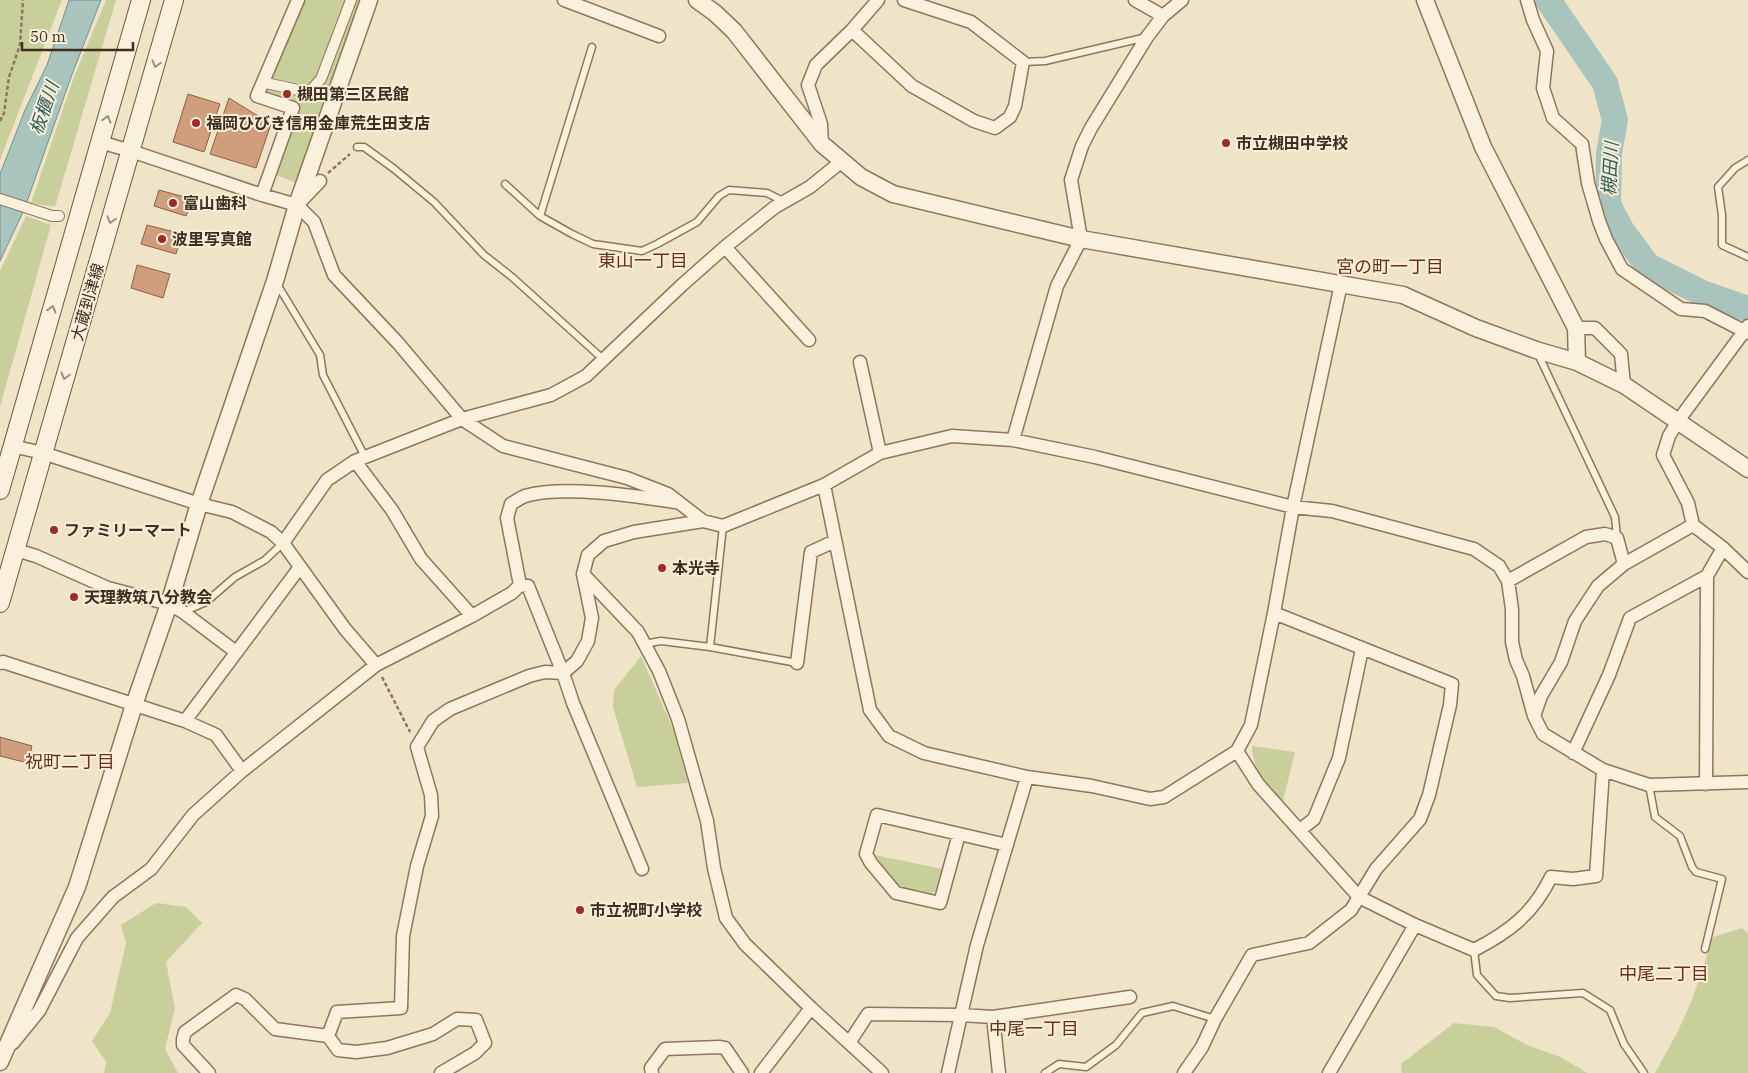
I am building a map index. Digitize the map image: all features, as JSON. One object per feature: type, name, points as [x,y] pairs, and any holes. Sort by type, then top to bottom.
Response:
[{"type":"main road","name":"大蔵到津線","points":[[0,490],[141,0]]},
{"type":"main road","name":"大蔵到津線","points":[[0,603],[174,0]]},
{"type":"street","points":[[262,195],[292,108],[257,96],[298,0]]},
{"type":"street","points":[[266,83],[306,92],[312,89],[321,78],[351,0]]},
{"type":"street","points":[[2,1058],[77,887],[134,705],[169,604],[199,504],[276,281],[297,205],[369,0]]},
{"type":"street","points":[[564,0],[659,36]]},
{"type":"street","points":[[697,0],[715,13],[734,31],[822,144],[861,177],[893,194],[1081,239],[1403,295],[1476,328],[1536,350],[1577,362],[1624,385],[1748,469]]},
{"type":"street","points":[[822,144],[821,124],[808,85],[816,65],[852,30],[878,0]]},
{"type":"street","points":[[852,30],[912,86],[974,121],[995,128],[1010,117],[1015,106],[1023,62],[971,22],[904,0]]},
{"type":"street","points":[[1135,0],[1164,16]]},
{"type":"street","points":[[1013,440],[1057,286],[1081,239],[1071,180],[1082,146],[1091,128],[1148,37],[1164,16],[1182,0]]},
{"type":"street","points":[[1425,0],[1483,147],[1576,328],[1577,362]]},
{"type":"street","points":[[1527,0],[1533,20],[1547,51],[1543,88],[1553,118],[1582,144],[1588,183],[1599,221],[1622,269],[1681,309],[1705,312],[1747,330],[1678,421],[1669,436],[1663,455],[1688,503],[1693,525],[1723,548],[1748,572]]},
{"type":"street","points":[[100,142],[297,205],[314,222],[334,275],[398,343],[462,419],[503,446],[627,478],[668,494],[703,521]]},
{"type":"street","points":[[283,543],[327,480],[359,458],[462,419],[551,395],[586,376],[725,247],[775,207],[810,187],[842,160]]},
{"type":"street","points":[[297,205],[320,181]]},
{"type":"street","points":[[0,199],[56,216]]},
{"type":"street","points":[[725,247],[808,340]]},
{"type":"street","points":[[824,485],[870,710],[889,736],[924,753],[1027,777],[1092,786],[1150,799],[1164,797],[1237,752],[1251,725],[1293,507],[1341,284]]},
{"type":"street","points":[[1576,328],[1595,328],[1621,354],[1624,385]]},
{"type":"street","points":[[860,362],[880,453]]},
{"type":"street","points":[[328,1036],[337,1012],[401,1008],[403,936],[417,866],[432,816],[431,795],[417,747],[433,721],[450,709],[529,676],[545,672],[562,673],[577,660],[588,641],[592,618],[583,574],[588,555],[604,540],[634,532],[703,521],[723,526],[824,485],[880,453],[952,436],[1013,440],[1123,464],[1293,507],[1332,511],[1474,549],[1499,566],[1508,581],[1512,608],[1512,642],[1516,660],[1523,676],[1534,716],[1543,734],[1603,770],[1649,785],[1748,782]]},
{"type":"street","points":[[12,446],[42,453],[199,504],[232,512],[271,532],[283,543],[345,629],[376,665]]},
{"type":"street","points":[[359,458],[421,559],[472,616]]},
{"type":"street","points":[[520,585],[507,518],[511,504],[524,496],[553,492],[592,493],[644,497],[680,503]]},
{"type":"street","points":[[1534,716],[1541,696],[1561,662],[1575,621],[1598,586],[1624,564],[1693,525]]},
{"type":"street","points":[[1508,581],[1586,537],[1605,534],[1617,538],[1624,564]]},
{"type":"street","points":[[797,663],[811,552],[835,541]]},
{"type":"street","points":[[1706,784],[1707,576],[1723,548]]},
{"type":"street","points":[[16,550],[36,556],[108,588],[169,604],[184,612],[236,652]]},
{"type":"street","points":[[185,721],[300,567]]},
{"type":"street","points":[[583,574],[638,632],[659,672],[678,719],[707,821],[714,868],[726,918],[745,944],[882,1073]]},
{"type":"street","points":[[1573,753],[1609,676],[1630,618],[1707,576]]},
{"type":"street","points":[[2,1058],[39,1011],[77,938],[113,897],[151,869],[193,816],[242,771],[376,665],[472,616],[512,593],[520,585]]},
{"type":"street","points":[[520,585],[528,586],[573,703],[642,869]]},
{"type":"street","points":[[1184,1073],[1202,1046],[1215,1019],[1252,955],[1309,943],[1351,910],[1376,869],[1420,819],[1429,795],[1450,705],[1452,684],[1274,613]]},
{"type":"street","points":[[1300,830],[1314,819],[1339,758],[1362,649]]},
{"type":"street","points":[[0,663],[3,662],[185,721],[216,734],[242,771]]},
{"type":"street","points":[[1237,752],[1258,784],[1359,897],[1415,925],[1474,950],[1495,939],[1524,917],[1542,896],[1551,877],[1573,879],[1596,876],[1603,770]]},
{"type":"street","points":[[948,1073],[977,945],[1027,777]]},
{"type":"street","points":[[959,834],[940,903],[896,892],[871,863],[866,854],[877,815],[1007,845]]},
{"type":"street","points":[[1329,1073],[1415,925]]},
{"type":"street","points":[[209,1073],[183,1045],[183,1038],[186,1032],[236,995],[245,1000],[275,1029],[328,1036],[338,1050],[356,1052],[387,1048],[433,1034],[456,1019],[476,1020],[485,1043],[476,1053],[440,1073]]},
{"type":"street","points":[[849,1043],[868,1014],[961,1015],[993,1018],[1130,997]]},
{"type":"street","points":[[761,1073],[811,1008]]},
{"type":"street","points":[[993,1018],[999,1073]]},
{"type":"street","points":[[652,1073],[651,1068],[665,1049],[719,1047],[725,1048],[742,1073]]},
{"type":"lane","points":[[1023,62],[1045,61],[1148,37]]},
{"type":"lane","points":[[540,216],[592,47]]},
{"type":"lane","points":[[357,147],[364,147],[434,202],[484,255],[512,277],[604,360]]},
{"type":"lane","points":[[1748,160],[1735,168],[1718,187],[1722,216],[1722,245],[1748,258]]},
{"type":"lane","points":[[505,184],[540,216],[572,234],[594,244],[642,251],[697,222],[719,196],[729,190],[767,193],[784,202]]},
{"type":"lane","points":[[276,281],[320,355],[323,375],[359,458]]},
{"type":"lane","points":[[1536,350],[1615,517],[1617,538]]},
{"type":"lane","points":[[710,647],[723,526]]},
{"type":"lane","points":[[184,612],[206,602],[235,577],[265,560],[283,543]]},
{"type":"lane","points":[[644,644],[661,641],[710,647],[797,663]]},
{"type":"lane","points":[[1649,785],[1654,817],[1680,836],[1692,867],[1696,872],[1722,879],[1705,949]]},
{"type":"lane","points":[[1474,950],[1477,975],[1496,996],[1519,998],[1582,993],[1610,1010],[1624,1044],[1644,1073]]},
{"type":"lane","points":[[1045,1073],[1059,1064],[1086,1067],[1116,1045],[1142,1013],[1173,1006],[1215,1019]]},
{"type":"path","points":[[0,121],[4,114],[9,77],[20,45],[23,0]]},
{"type":"path","points":[[320,181],[357,147]]},
{"type":"path","points":[[376,665],[417,747]]},
{"type":"green space","points":[[0,0],[62,0],[0,160]]},
{"type":"green space","points":[[106,0],[116,0],[55,207],[31,203],[74,77]]},
{"type":"green space","points":[[301,0],[360,0],[299,184],[276,175],[300,106],[261,94]]},
{"type":"green space","points":[[26,216],[51,225],[0,407],[0,271]]},
{"type":"green space","points":[[641,656],[673,729],[688,783],[637,787],[613,707],[614,690]]},
{"type":"green space","points":[[1252,746],[1295,752],[1283,801],[1266,783],[1258,769]]},
{"type":"green space","points":[[875,855],[942,869],[935,892],[931,893],[897,887]]},
{"type":"green space","points":[[156,903],[186,907],[202,923],[166,962],[175,1008],[165,1049],[178,1073],[104,1073],[106,1062],[92,1041],[110,1013],[126,943],[121,925]]},
{"type":"green space","points":[[1742,928],[1748,933],[1748,1073],[1655,1073],[1678,1031],[1692,1000],[1713,937]]},
{"type":"green space","points":[[1454,1023],[1494,1027],[1527,1045],[1560,1057],[1588,1073],[1402,1073],[1401,1064]]},
{"type":"water","name":"板櫃川","points":[[69,0],[101,0],[71,77],[24,210],[0,261],[0,174],[25,110],[47,65]]},
{"type":"building","name":"福岡ひびき信用金庫荒生田支店","points":[[188,94],[220,104],[204,152],[173,142]]},
{"type":"building","points":[[229,98],[271,124],[256,168],[210,154]]},
{"type":"building","name":"富山歯科","points":[[159,190],[192,199],[186,216],[154,206]]},
{"type":"building","name":"波里写真館","points":[[147,225],[182,234],[176,254],[141,244]]},
{"type":"building","points":[[137,265],[170,274],[163,298],[131,288]]},
{"type":"building","points":[[0,737],[32,746],[28,763],[0,756]]},
{"type":"waterway","name":"槻田川","points":[[1548,0],[1605,83],[1615,120],[1609,153],[1608,205],[1622,231],[1648,266],[1702,293],[1748,309]]},
{"type":"place","name":"槻田第三区民館","points":[[287,94]]},
{"type":"place","name":"福岡ひびき信用金庫荒生田支店","points":[[196,123]]},
{"type":"place","name":"市立槻田中学校","points":[[1226,143]]},
{"type":"place","name":"富山歯科","points":[[173,203]]},
{"type":"place","name":"波里写真館","points":[[162,239]]},
{"type":"place","name":"ファミリーマート","points":[[54,530]]},
{"type":"place","name":"本光寺","points":[[662,568]]},
{"type":"place","name":"天理教筑八分教会","points":[[74,597]]},
{"type":"place","name":"市立祝町小学校","points":[[580,910]]},
{"type":"district","name":"東山一丁目","points":[[643,260]]},
{"type":"district","name":"宮の町一丁目","points":[[1390,266]]},
{"type":"district","name":"祝町二丁目","points":[[70,761]]},
{"type":"district","name":"中尾二丁目","points":[[1664,973]]},
{"type":"district","name":"中尾一丁目","points":[[1034,1028]]}]
